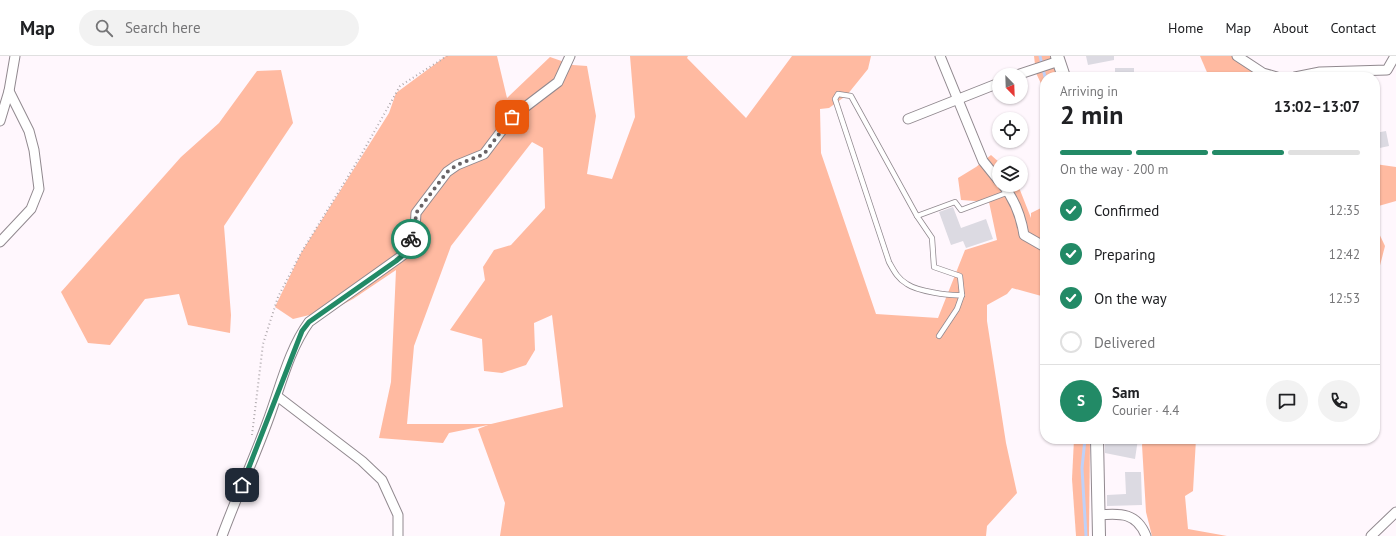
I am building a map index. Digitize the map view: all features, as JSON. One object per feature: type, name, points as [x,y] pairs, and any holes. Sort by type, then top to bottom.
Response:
[{"type":"street","points":[[0,121],[9,92],[15,56]]},
{"type":"street","points":[[222,536],[258,446],[288,363],[302,331],[309,322],[403,255],[415,229],[416,213],[447,172],[457,165],[484,154],[512,117],[558,82],[570,56]]},
{"type":"street","points":[[940,56],[983,161],[992,172]]},
{"type":"street","points":[[1237,56],[1261,72]]},
{"type":"street","points":[[1320,72],[1387,70],[1395,56]]},
{"type":"street","points":[[1028,71],[1058,59],[1062,72]]},
{"type":"street","points":[[908,118],[992,86]]},
{"type":"street","points":[[0,242],[31,209],[39,189],[34,150],[29,131],[9,92]]},
{"type":"street","points":[[1009,192],[1021,218],[1024,235],[1040,244]]},
{"type":"street","points":[[277,396],[362,461],[382,480],[398,515],[398,536]]},
{"type":"street","points":[[1097,444],[1099,536]]},
{"type":"street","points":[[1371,536],[1396,512]]},
{"type":"street","points":[[1099,515],[1121,513],[1132,518],[1143,528],[1146,536]]},
{"type":"lane","points":[[939,336],[957,309],[962,295],[960,276],[934,267],[932,238],[917,216],[851,96],[838,94],[835,99],[889,262],[896,276],[907,285],[950,296],[962,295]]},
{"type":"lane","points":[[917,216],[955,202],[961,210],[1009,192]]},
{"type":"path","points":[[258,446],[254,444],[251,438],[254,402],[263,344],[278,297],[301,253],[360,157],[400,86],[447,56]]},
{"type":"shaded area","points":[[446,56],[497,56],[507,98],[550,57],[573,65],[587,66],[596,116],[587,174],[612,179],[635,117],[630,56],[688,56],[687,58],[746,118],[792,56],[871,56],[868,69],[847,95],[829,108],[820,109],[821,153],[876,314],[938,318],[965,250],[997,240],[989,202],[961,200],[958,178],[976,167],[991,155],[992,192],[1021,192],[1031,218],[1031,213],[1040,208],[1040,296],[1012,288],[1007,294],[987,305],[987,321],[1006,443],[1017,493],[987,526],[986,536],[500,536],[505,503],[478,429],[488,425],[449,433],[443,443],[379,438],[391,382],[396,270],[353,299],[334,309],[293,319],[275,307],[301,253],[389,113],[396,93]],"holes":[[[532,142],[543,148],[545,208],[511,245],[494,250],[483,267],[485,280],[450,330],[482,339],[484,371],[502,373],[526,365],[535,350],[534,323],[552,315],[563,407],[491,424],[407,424],[414,346],[451,246]]]},
{"type":"shaded area","points":[[1034,56],[1053,56],[1057,72],[1040,72],[1040,81],[1036,73]]},
{"type":"shaded area","points":[[1200,56],[1232,56],[1255,72],[1207,72]]},
{"type":"shaded area","points":[[281,70],[293,123],[224,226],[231,315],[230,333],[188,325],[179,294],[145,299],[110,345],[88,343],[61,292],[181,157],[219,123],[257,71]]},
{"type":"shaded area","points":[[1380,165],[1396,167],[1396,201],[1380,206]]},
{"type":"shaded area","points":[[1380,236],[1385,246],[1380,266]]},
{"type":"shaded area","points":[[1074,444],[1090,444],[1089,536],[1076,536],[1072,479]]},
{"type":"shaded area","points":[[1196,444],[1193,491],[1185,496],[1188,529],[1227,536],[1152,536],[1146,512],[1142,445]]},
{"type":"building","points":[[1086,56],[1114,56],[1114,60],[1088,65]]},
{"type":"building","points":[[1115,68],[1134,68],[1134,72],[1115,72]]},
{"type":"building","points":[[1386,131],[1389,146],[1380,148],[1380,132]]},
{"type":"building","points":[[953,207],[961,228],[986,219],[993,239],[966,248],[963,241],[951,245],[939,212]]},
{"type":"building","points":[[1105,444],[1137,444],[1135,459],[1105,453]]},
{"type":"building","points":[[1125,472],[1141,472],[1142,505],[1107,506],[1107,495],[1126,494]]},
{"type":"waterway","points":[[1040,56],[1044,72]]},
{"type":"waterway","points":[[1084,444],[1082,468],[1086,536]]},
{"type":"way so far","points":[[411,239],[415,229],[416,213],[447,172],[457,165],[484,154],[512,117]]},
{"type":"route","points":[[242,485],[263,435],[286,370],[302,331],[309,322],[396,261],[403,255],[411,239]]}]
